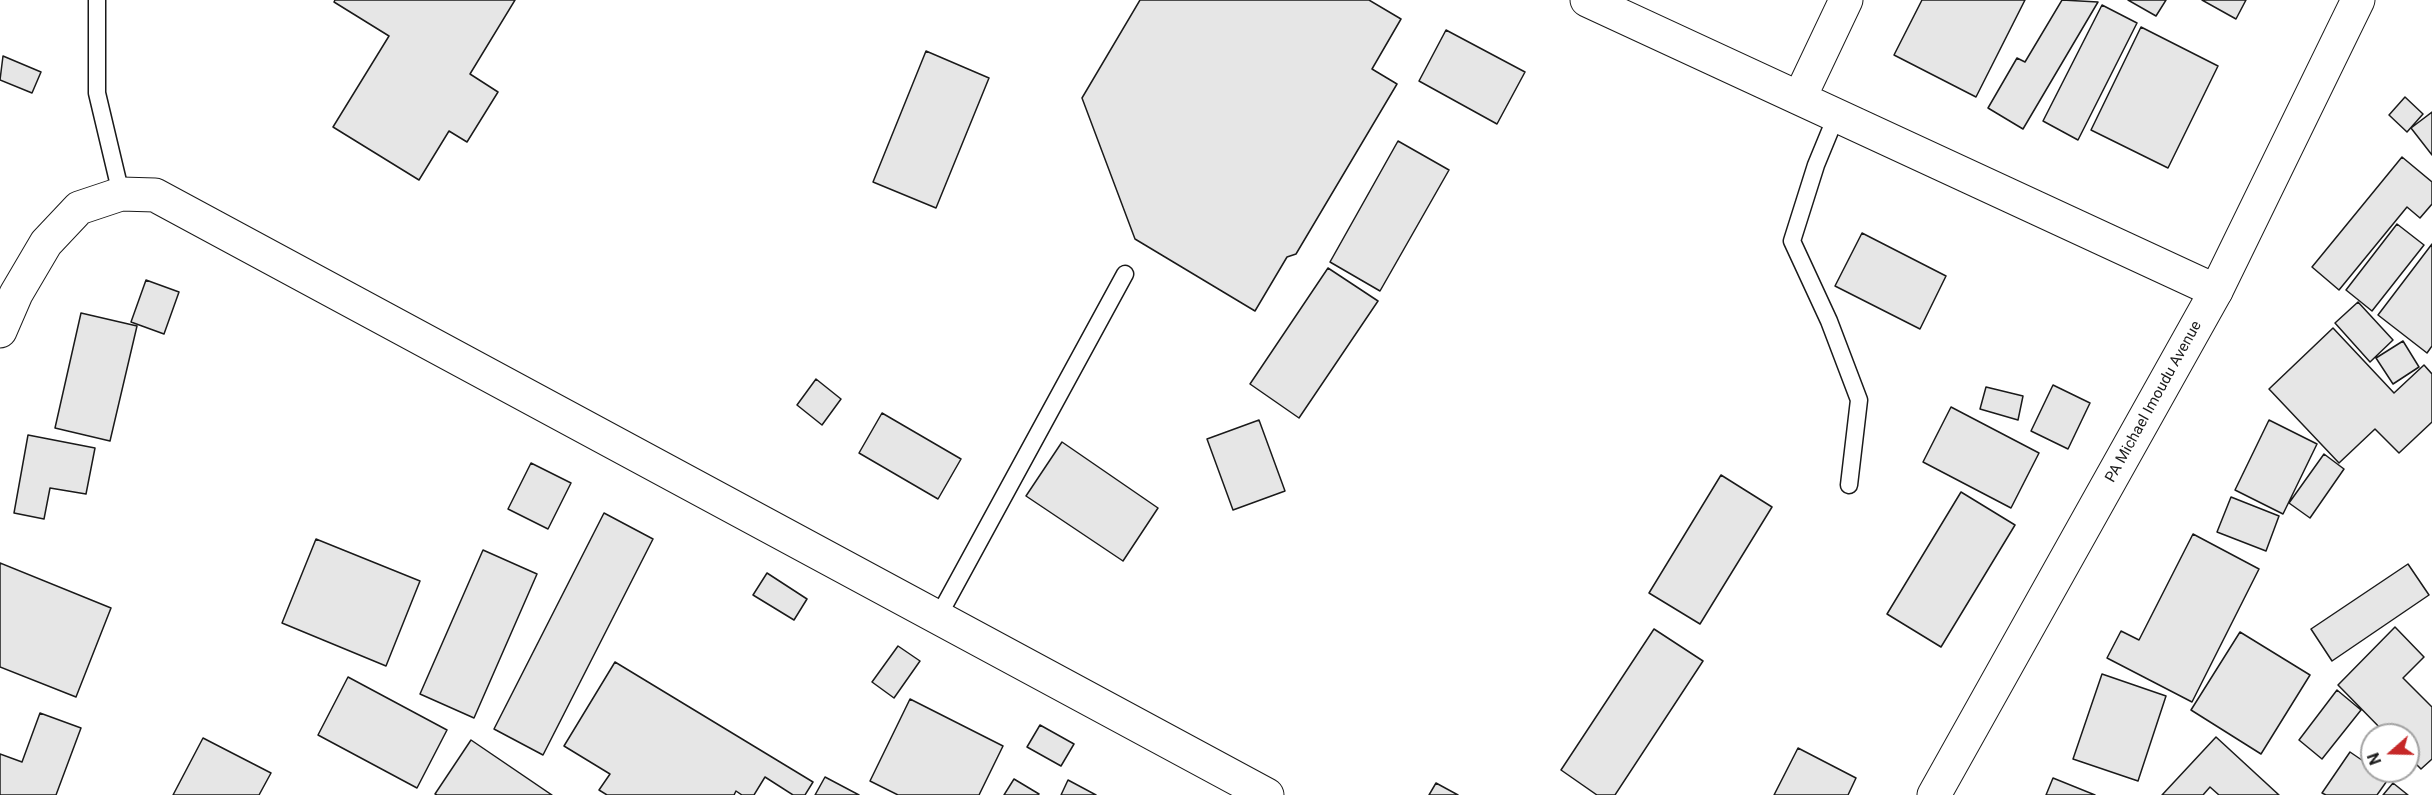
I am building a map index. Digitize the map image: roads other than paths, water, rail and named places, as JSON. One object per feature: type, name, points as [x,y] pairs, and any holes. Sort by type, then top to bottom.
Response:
[{"type":"street","points":[[1587,0],[2216,291]]},
{"type":"street","points":[[1800,97],[1846,0]]},
{"type":"street","name":"PA Michael Imoudu Avenue","points":[[1934,795],[2216,291],[2358,0]]},
{"type":"street","points":[[0,331],[16,294],[46,243],[79,208],[121,194],[155,195],[1267,795]]},
{"type":"lane","points":[[97,0],[97,93],[121,194]]},
{"type":"lane","points":[[1837,114],[1816,165],[1792,241],[1830,321],[1859,400],[1849,485]]},
{"type":"lane","points":[[938,617],[1125,274]]}]
